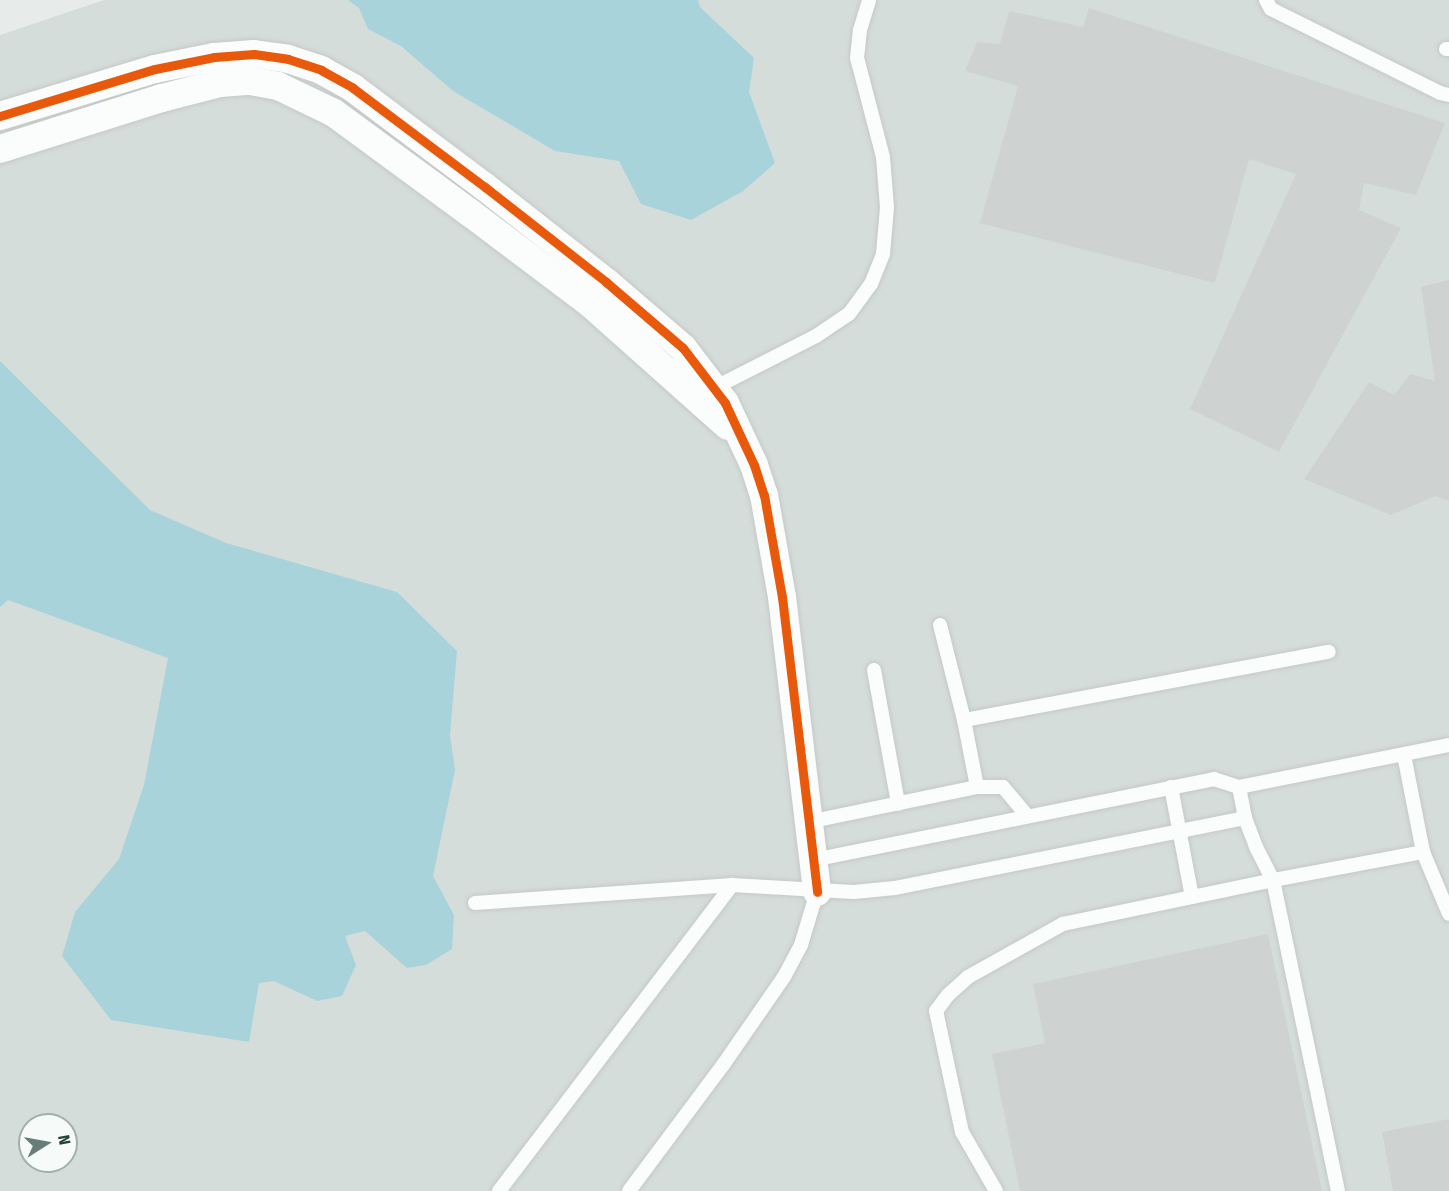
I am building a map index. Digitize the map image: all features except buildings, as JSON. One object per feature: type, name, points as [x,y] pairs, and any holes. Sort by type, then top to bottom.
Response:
[{"type":"street","points":[[0,116],[155,69],[214,57],[252,67]]},
{"type":"street","points":[[0,149],[220,82],[252,67],[288,59],[321,70],[353,88],[606,282],[683,348],[705,393],[744,440],[764,495],[771,531],[816,892]]},
{"type":"lane","points":[[705,393],[816,336],[849,314],[871,284],[883,254],[887,207],[883,158],[857,58],[860,30],[869,0]]},
{"type":"lane","points":[[1266,0],[1270,9],[1440,93],[1449,94]]},
{"type":"lane","points":[[940,625],[964,720],[977,787]]},
{"type":"lane","points":[[964,720],[1329,652]]},
{"type":"lane","points":[[874,670],[898,804]]},
{"type":"lane","points":[[813,860],[1214,779],[1239,787],[1449,745]]},
{"type":"lane","points":[[1404,755],[1423,852],[1449,914]]},
{"type":"lane","points":[[808,822],[977,787],[1003,787],[1026,816]]},
{"type":"lane","points":[[1239,787],[1245,818],[1256,847],[1273,880],[1338,1191]]},
{"type":"lane","points":[[1171,788],[1192,897]]},
{"type":"lane","points":[[475,903],[732,885],[816,892],[854,892],[896,888],[1245,818]]},
{"type":"lane","points":[[996,1191],[962,1132],[936,1011],[948,995],[968,977],[1063,924],[1273,880],[1423,852]]},
{"type":"lane","points":[[499,1191],[732,885]]},
{"type":"lane","points":[[629,1191],[723,1065],[784,977],[801,945],[816,892]]},
{"type":"shaded area","points":[[104,0],[1449,0],[1449,1191],[0,1191],[0,35]]},
{"type":"water","points":[[348,0],[698,0],[700,7],[754,58],[749,92],[775,163],[743,191],[691,220],[641,204],[619,161],[555,151],[453,91],[401,46],[368,29],[359,8]]},
{"type":"water","points":[[0,361],[150,510],[226,543],[397,592],[457,651],[450,735],[455,770],[433,876],[454,915],[452,949],[426,965],[407,968],[365,931],[345,936],[356,965],[342,996],[317,1001],[274,981],[259,983],[249,1042],[111,1020],[62,956],[75,912],[119,859],[144,785],[168,658],[8,600],[0,607]]},
{"type":"cycle path","points":[[0,116],[155,69],[214,57],[254,54],[288,59],[321,70],[353,88],[485,187],[606,282],[683,348],[725,403],[754,465],[764,495],[782,597],[817,892]]}]
